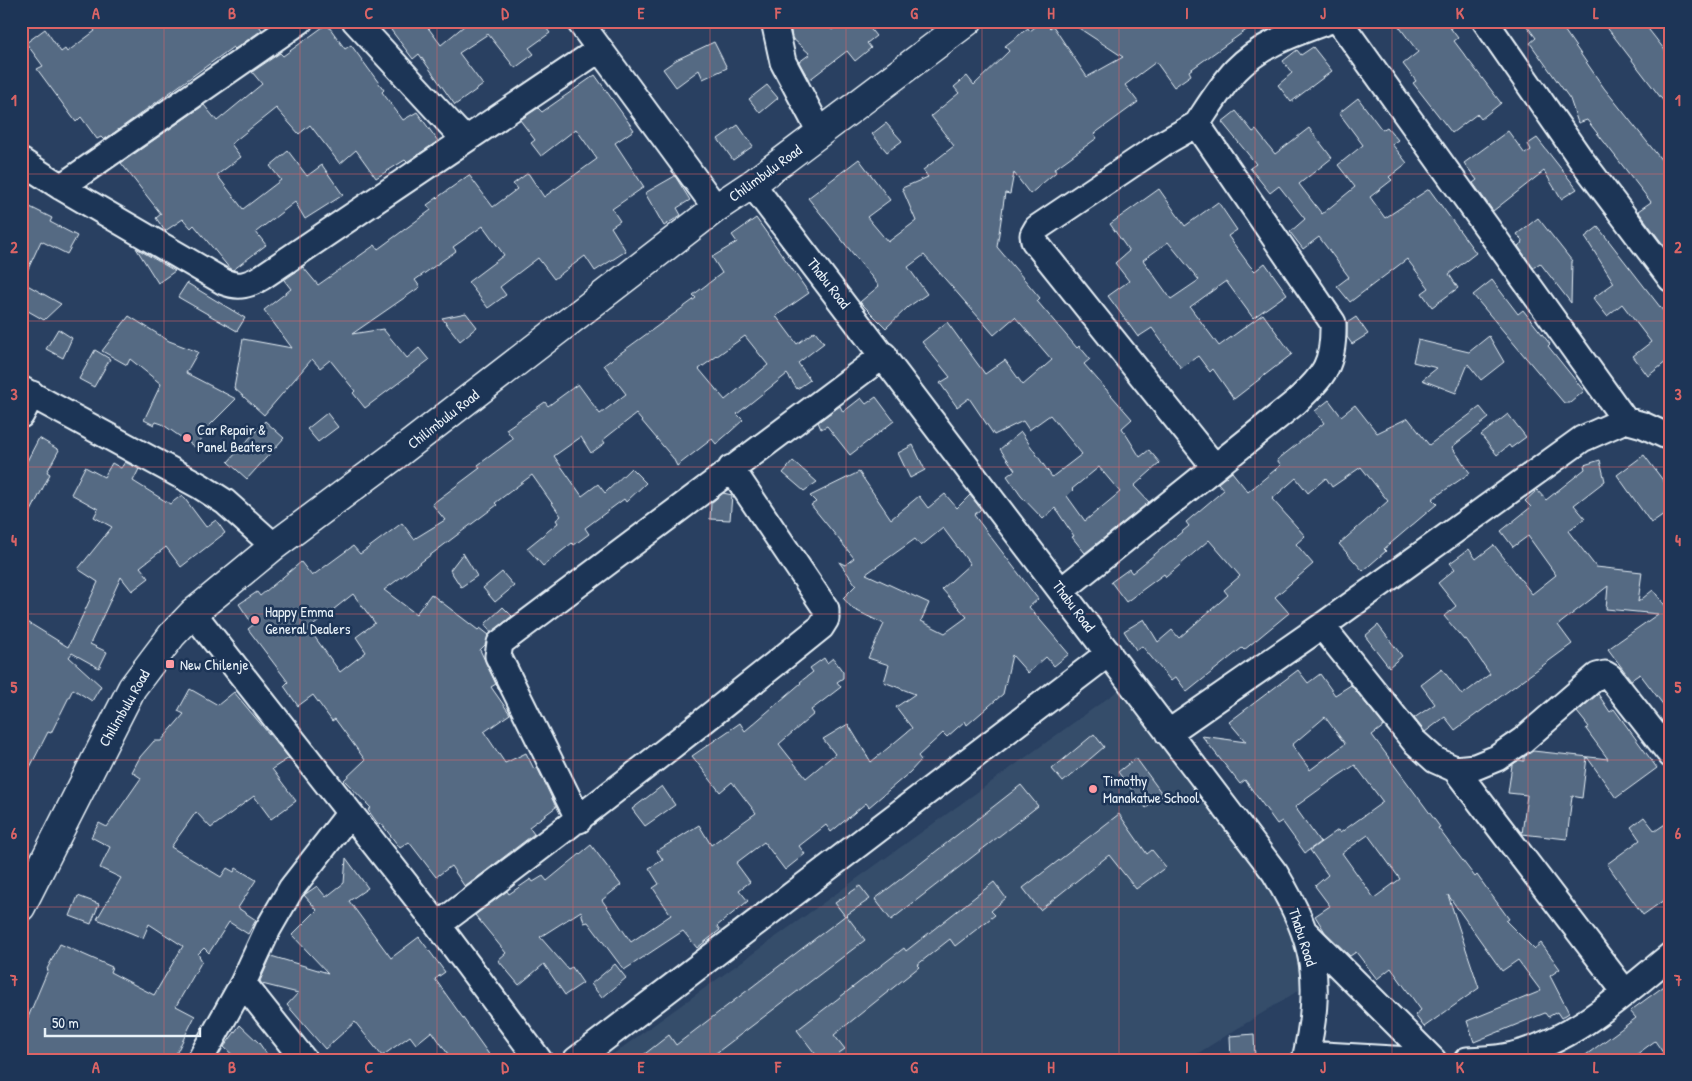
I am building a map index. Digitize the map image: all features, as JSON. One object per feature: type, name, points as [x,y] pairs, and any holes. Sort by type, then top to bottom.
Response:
[{"type":"main road","name":"Chilimbulu Road","points":[[21,907],[132,688],[172,635],[194,614],[274,546],[400,452],[716,208],[752,184],[968,21]]},
{"type":"street","points":[[61,187],[300,21]]},
{"type":"street","points":[[355,21],[465,140]]},
{"type":"street","points":[[579,21],[716,208]]},
{"type":"street","points":[[774,21],[783,62],[820,132]]},
{"type":"street","points":[[1214,466],[1034,242],[1033,235],[1037,228],[1130,165],[1197,124],[1236,70],[1263,49],[1286,36],[1328,21]]},
{"type":"street","points":[[1339,21],[1625,420],[1669,434]]},
{"type":"street","points":[[1485,21],[1582,161],[1671,279]]},
{"type":"street","points":[[21,161],[61,187],[224,282],[240,286],[253,283],[600,49]]},
{"type":"street","points":[[1062,590],[1296,402],[1321,378],[1334,349],[1333,323],[1197,124]]},
{"type":"street","name":"Thabu Road","points":[[752,184],[884,355],[1275,873],[1297,910],[1305,932],[1316,981],[1316,1004],[1306,1057]]},
{"type":"street","points":[[579,820],[498,656],[500,643],[884,355]]},
{"type":"street","points":[[25,400],[200,486],[237,512],[274,546]]},
{"type":"street","points":[[1168,733],[1322,626],[1582,438],[1625,420]]},
{"type":"street","points":[[438,925],[579,820],[821,627],[826,619],[826,609],[731,468]]},
{"type":"street","points":[[194,614],[438,925],[539,1060]]},
{"type":"street","points":[[1322,626],[1414,741],[1435,760],[1455,769],[1626,992]]},
{"type":"street","points":[[576,1060],[1109,653]]},
{"type":"street","points":[[1455,769],[1475,767],[1497,758],[1523,740],[1597,676],[1605,674],[1610,677],[1671,755]]},
{"type":"street","points":[[200,1060],[243,983],[268,929],[291,889],[350,813]]},
{"type":"street","points":[[1305,932],[1433,1060]]},
{"type":"street","points":[[1467,1060],[1513,1055],[1560,1037],[1600,1013],[1671,955]]},
{"type":"street","points":[[243,983],[304,1060]]},
{"type":"street","points":[[1306,1057],[1410,1060]]},
{"type":"shaded area","name":"Timothy Manakatwe School","points":[[1126,685],[1282,893],[1304,987],[1187,1060],[605,1060]]},
{"type":"building","points":[[88,21],[256,21],[262,30],[235,49],[233,47],[104,140],[101,137],[97,139],[81,117],[76,122],[37,69],[43,66],[26,43],[45,29],[61,52],[65,49],[67,52],[95,31]]},
{"type":"building","points":[[402,21],[423,21],[441,45],[470,21],[541,21],[550,33],[529,48],[534,54],[515,68],[488,34],[459,53],[483,85],[455,105],[419,54],[413,59],[391,30]]},
{"type":"building","points":[[794,21],[825,21],[832,30],[842,21],[864,21],[876,36],[867,43],[871,48],[855,61],[847,51],[809,80],[799,62],[810,54],[792,38],[790,25]]},
{"type":"building","points":[[1043,21],[1050,28],[1053,26],[1087,77],[1123,57],[1068,21],[1259,21],[1189,71],[1191,75],[1174,87],[1156,62],[1125,85],[1138,102],[1094,134],[1097,138],[1054,169],[1056,172],[1030,194],[1014,173],[1010,194],[1005,193],[997,247],[1040,298],[1037,301],[1077,348],[1079,346],[1090,359],[1084,364],[1132,419],[1122,428],[1140,457],[1149,450],[1160,463],[1134,486],[1149,502],[1085,553],[1072,537],[1074,536],[1055,508],[1043,519],[1021,496],[1007,476],[1015,470],[1000,449],[1021,432],[1052,477],[1082,454],[1050,415],[1029,430],[1023,421],[994,435],[969,398],[957,407],[940,383],[950,377],[922,342],[947,322],[985,374],[1005,360],[1023,385],[1052,360],[1015,317],[994,335],[924,255],[908,267],[927,294],[908,307],[886,328],[860,302],[879,286],[808,198],[859,159],[890,200],[867,217],[888,242],[916,221],[902,188],[928,177],[923,170],[954,146],[931,116],[959,93],[954,87],[967,76],[974,85],[1009,51],[1005,46],[1028,28],[1030,31]],"holes":[[[1099,467],[1120,492],[1085,521],[1067,496],[1072,489]]]},
{"type":"building","points":[[1395,21],[1445,21],[1458,38],[1454,41],[1501,103],[1481,119],[1477,114],[1452,133],[1413,83],[1416,81],[1403,64],[1418,52]]},
{"type":"building","points":[[1523,21],[1558,21],[1604,88],[1671,172],[1671,255],[1638,211],[1651,202],[1587,120],[1578,123],[1570,99],[1530,43],[1536,38]]},
{"type":"building","points":[[1602,21],[1642,21],[1671,58],[1671,111]]},
{"type":"building","points":[[327,24],[345,49],[351,45],[403,120],[417,112],[438,141],[407,162],[405,160],[376,178],[356,150],[340,164],[310,125],[299,134],[276,108],[231,144],[241,157],[217,175],[243,209],[281,180],[270,166],[288,151],[307,176],[322,165],[343,195],[305,219],[295,202],[256,232],[266,245],[233,270],[230,269],[194,225],[191,228],[183,219],[165,231],[156,218],[161,214],[121,163],[204,105],[217,121],[262,84],[252,72],[280,53],[283,56]]},
{"type":"building","points":[[714,42],[727,68],[703,79],[699,70],[676,87],[663,69],[676,60]]},
{"type":"building","points":[[1313,47],[1332,71],[1291,102],[1278,85],[1292,73],[1283,61],[1297,50],[1301,55]]},
{"type":"building","points":[[595,75],[634,130],[615,143],[644,187],[612,209],[620,221],[611,227],[626,251],[595,271],[585,256],[554,279],[538,258],[500,287],[506,295],[488,308],[468,282],[504,255],[483,226],[453,247],[456,251],[415,280],[420,287],[352,334],[383,329],[407,358],[419,348],[429,360],[365,408],[353,393],[355,391],[330,360],[320,368],[312,359],[264,415],[234,388],[243,339],[292,348],[264,310],[291,289],[284,280],[303,267],[318,285],[375,245],[378,249],[431,210],[427,205],[469,175],[493,207],[517,189],[513,184],[528,173],[544,197],[597,159],[576,129],[541,156],[531,143],[535,140],[520,120],[538,108],[542,112]]},
{"type":"building","points":[[767,85],[778,98],[760,113],[749,99]]},
{"type":"building","points":[[1358,98],[1382,130],[1387,127],[1398,140],[1392,144],[1407,163],[1389,177],[1392,180],[1370,197],[1385,218],[1429,189],[1476,253],[1449,274],[1458,288],[1432,307],[1422,293],[1429,288],[1407,259],[1350,302],[1337,286],[1349,277],[1319,237],[1303,249],[1290,232],[1305,219],[1279,186],[1270,193],[1250,168],[1256,164],[1222,122],[1236,111],[1253,132],[1256,130],[1275,154],[1309,128],[1332,158],[1299,184],[1322,214],[1355,187],[1338,165],[1363,145],[1339,113]]},
{"type":"building","points":[[886,123],[902,141],[887,152],[872,134]]},
{"type":"building","points":[[738,125],[753,146],[733,160],[718,139]]},
{"type":"building","points":[[1508,131],[1525,154],[1531,150],[1528,144],[1537,138],[1577,189],[1561,199],[1544,171],[1493,211],[1473,183],[1477,180],[1464,163]]},
{"type":"building","points":[[675,176],[690,200],[677,208],[681,215],[664,226],[645,193]]},
{"type":"building","points":[[1159,189],[1185,226],[1218,202],[1237,230],[1228,236],[1250,266],[1255,271],[1265,263],[1287,294],[1253,318],[1226,281],[1190,307],[1219,346],[1263,314],[1292,354],[1234,399],[1213,369],[1210,372],[1198,356],[1181,368],[1152,328],[1138,337],[1108,296],[1129,281],[1115,263],[1129,251],[1110,224]],"holes":[[[1168,242],[1199,280],[1171,299],[1143,260]]]},
{"type":"building","points":[[30,207],[52,218],[50,222],[77,236],[67,254],[41,241],[22,282],[61,304],[44,320],[21,307],[21,227]]},
{"type":"building","points":[[756,218],[809,293],[776,316],[797,344],[815,331],[824,343],[798,363],[810,380],[797,389],[787,374],[737,414],[743,420],[716,444],[712,439],[677,466],[673,458],[636,414],[603,440],[605,443],[591,453],[581,437],[554,456],[582,496],[598,484],[605,493],[631,468],[646,483],[626,502],[624,499],[585,528],[589,534],[574,545],[572,543],[543,566],[527,548],[558,523],[556,520],[561,516],[532,475],[495,503],[497,505],[384,590],[416,614],[431,594],[478,630],[480,628],[489,635],[485,645],[480,650],[496,684],[491,687],[510,714],[484,732],[505,763],[526,753],[534,769],[537,767],[556,807],[529,827],[534,834],[465,887],[451,866],[436,877],[409,842],[400,848],[381,823],[378,824],[368,810],[371,808],[344,780],[365,760],[335,719],[332,721],[313,695],[298,706],[284,686],[288,682],[248,629],[253,625],[239,604],[257,592],[260,596],[301,562],[312,576],[353,546],[360,554],[402,523],[414,539],[445,520],[432,504],[480,468],[478,465],[513,439],[506,429],[545,402],[548,406],[578,384],[600,414],[626,394],[604,365],[696,298],[693,295],[722,273],[712,257],[737,242],[732,235]],"holes":[[[745,336],[768,365],[725,400],[699,369]],[[353,594],[375,623],[356,637],[366,652],[340,672],[309,629]]]},
{"type":"building","points":[[1538,218],[1572,261],[1571,303],[1540,263],[1533,268],[1518,246],[1523,242],[1517,234]]},
{"type":"building","points":[[1598,227],[1671,321],[1671,358],[1648,376],[1633,356],[1651,342],[1622,304],[1607,316],[1593,298],[1614,283],[1585,237]]},
{"type":"building","points":[[136,248],[175,271],[158,283]]},
{"type":"building","points":[[1492,280],[1518,314],[1523,310],[1550,344],[1548,346],[1584,391],[1570,403],[1564,403],[1473,295]]},
{"type":"building","points":[[187,283],[245,318],[237,331],[178,297]]},
{"type":"building","points":[[466,313],[477,327],[460,341],[442,318]]},
{"type":"building","points":[[129,316],[169,341],[198,352],[186,373],[236,399],[210,425],[195,447],[162,424],[156,422],[154,425],[144,420],[161,384],[130,359],[127,365],[102,351]]},
{"type":"building","points":[[1356,317],[1368,334],[1352,344],[1347,337],[1347,323]]},
{"type":"building","points":[[58,329],[72,338],[63,358],[46,349]]},
{"type":"building","points":[[1489,336],[1504,362],[1481,380],[1468,364],[1456,393],[1422,380],[1437,368],[1413,362],[1418,340],[1469,352]]},
{"type":"building","points":[[95,350],[110,359],[94,387],[79,379]]},
{"type":"building","points":[[876,397],[894,421],[850,455],[827,426],[821,429],[818,422],[840,406],[843,412],[861,398],[866,404]]},
{"type":"building","points":[[1329,400],[1341,416],[1355,405],[1377,433],[1408,418],[1429,445],[1480,407],[1489,418],[1452,447],[1470,473],[1432,499],[1437,504],[1384,549],[1386,551],[1363,571],[1339,544],[1388,501],[1361,467],[1332,487],[1326,478],[1308,493],[1296,478],[1272,499],[1305,536],[1296,544],[1313,564],[1275,597],[1289,613],[1244,650],[1242,648],[1187,692],[1176,677],[1171,681],[1142,646],[1136,650],[1124,631],[1144,619],[1158,642],[1172,630],[1179,638],[1228,595],[1224,590],[1240,576],[1209,540],[1166,577],[1164,574],[1126,602],[1111,582],[1129,569],[1132,573],[1189,526],[1186,522],[1224,490],[1218,483],[1232,472],[1248,492],[1281,465],[1277,460],[1324,423],[1315,411]]},
{"type":"building","points":[[327,413],[338,427],[318,442],[307,429]]},
{"type":"building","points":[[1508,414],[1526,437],[1511,448],[1509,445],[1497,455],[1481,435]]},
{"type":"building","points":[[265,421],[284,438],[247,479],[228,462]]},
{"type":"building","points":[[39,438],[59,450],[47,472],[50,474],[21,531],[21,458],[27,461]]},
{"type":"building","points":[[913,445],[925,470],[910,478],[898,453]]},
{"type":"building","points":[[1644,455],[1671,491],[1671,509],[1651,523],[1617,475]]},
{"type":"building","points":[[1600,460],[1605,481],[1574,505],[1585,518],[1568,531],[1596,567],[1642,572],[1638,602],[1653,590],[1667,608],[1671,606],[1671,715],[1640,674],[1631,680],[1608,649],[1658,614],[1606,609],[1608,586],[1558,625],[1572,644],[1455,730],[1445,717],[1425,732],[1414,718],[1435,704],[1421,685],[1442,669],[1462,695],[1490,674],[1466,639],[1464,640],[1444,616],[1456,606],[1438,583],[1455,569],[1450,563],[1469,549],[1476,559],[1494,545],[1532,594],[1556,575],[1528,536],[1513,547],[1501,531],[1531,507],[1525,501],[1537,490],[1546,500],[1585,469],[1584,465]]},
{"type":"building","points":[[793,461],[817,482],[804,491],[783,473]]},
{"type":"building","points":[[125,462],[139,469],[133,481],[170,504],[182,495],[206,527],[216,520],[225,533],[181,567],[166,547],[140,567],[149,578],[132,591],[121,577],[90,644],[107,652],[99,668],[72,653],[69,657],[101,686],[92,701],[73,689],[51,733],[48,732],[21,785],[21,618],[68,647],[98,582],[78,569],[112,527],[94,517],[98,509],[71,494],[85,467],[104,477],[112,463],[121,468]]},
{"type":"building","points":[[859,472],[891,519],[919,496],[928,508],[945,494],[957,508],[970,495],[981,509],[974,515],[1038,599],[1029,607],[1069,654],[1054,666],[1046,657],[1028,673],[1012,655],[1003,694],[967,725],[965,721],[947,737],[943,733],[918,756],[921,760],[910,772],[869,807],[866,803],[831,832],[826,825],[799,846],[805,854],[785,870],[764,842],[736,863],[750,882],[739,890],[748,901],[717,926],[720,930],[697,948],[683,931],[624,970],[588,922],[584,923],[581,911],[540,937],[568,969],[572,967],[583,983],[565,995],[544,964],[519,985],[498,960],[506,953],[475,915],[507,891],[509,894],[531,879],[533,882],[543,876],[547,881],[591,845],[621,885],[602,900],[631,942],[671,915],[653,888],[659,884],[649,868],[663,860],[657,851],[699,825],[711,845],[756,813],[732,782],[720,792],[692,756],[740,723],[745,731],[813,672],[810,668],[824,658],[827,663],[833,658],[843,672],[843,678],[837,682],[841,687],[811,710],[814,714],[779,744],[806,778],[835,754],[823,739],[848,724],[871,762],[912,728],[896,707],[915,694],[884,682],[889,665],[868,658],[884,624],[853,609],[843,598],[856,585],[839,562],[845,565],[854,558],[811,505],[816,502],[810,496]],"holes":[[[943,528],[970,564],[942,589],[967,617],[945,633],[921,621],[929,603],[866,574],[915,539],[921,546]]]},
{"type":"building","points":[[723,493],[732,495],[730,520],[710,519],[711,503]]},
{"type":"building","points":[[463,553],[477,576],[461,587],[450,570]]},
{"type":"building","points":[[502,572],[514,586],[495,602],[483,588]]},
{"type":"building","points":[[503,607],[512,616],[491,633],[485,624]]},
{"type":"building","points":[[1378,625],[1402,656],[1389,667],[1365,636]]},
{"type":"building","points":[[1298,670],[1308,683],[1320,674],[1335,695],[1351,685],[1384,726],[1372,735],[1440,827],[1438,828],[1475,877],[1477,875],[1509,919],[1506,921],[1534,949],[1541,943],[1560,969],[1550,976],[1569,1013],[1561,1018],[1557,1012],[1548,1017],[1545,1013],[1474,1042],[1467,1021],[1541,991],[1518,960],[1502,971],[1448,895],[1479,988],[1424,1027],[1415,1015],[1421,1010],[1391,968],[1377,979],[1356,952],[1350,956],[1325,932],[1315,916],[1330,906],[1315,886],[1328,875],[1310,850],[1338,830],[1340,833],[1383,802],[1355,765],[1338,776],[1295,807],[1320,842],[1305,853],[1282,821],[1277,824],[1245,780],[1240,784],[1202,736],[1246,742],[1229,722]],"holes":[[[1325,717],[1345,744],[1310,770],[1292,745]],[[1368,835],[1400,879],[1374,898],[1342,853]]]},
{"type":"building","points":[[190,689],[218,705],[234,692],[289,758],[272,769],[296,801],[271,819],[254,796],[211,828],[196,812],[171,847],[221,877],[227,868],[234,872],[236,868],[256,880],[238,908],[256,920],[248,934],[229,922],[209,953],[204,948],[198,954],[202,961],[176,1006],[195,1016],[173,1060],[21,1060],[21,1034],[47,969],[60,944],[112,967],[110,972],[154,995],[183,946],[149,924],[143,938],[97,919],[121,878],[100,868],[110,847],[91,837],[99,823],[107,827],[141,778],[132,772],[140,757],[154,741],[161,741],[184,714],[178,711]]},
{"type":"building","points":[[1598,694],[1610,712],[1614,709],[1657,768],[1616,798],[1587,757],[1582,798],[1572,796],[1567,839],[1522,834],[1527,795],[1508,793],[1512,765],[1519,760],[1524,761],[1524,757],[1533,751],[1608,759],[1586,729],[1589,727],[1577,712]]},
{"type":"building","points":[[1094,734],[1104,747],[1063,782],[1052,769]]},
{"type":"building","points":[[1136,758],[1163,795],[1146,808],[1118,772]]},
{"type":"building","points":[[1021,785],[1038,806],[891,920],[875,899]]},
{"type":"building","points":[[662,786],[675,805],[645,826],[632,809]]},
{"type":"building","points":[[1119,814],[1147,854],[1152,850],[1166,867],[1136,889],[1109,855],[1040,910],[1023,888]]},
{"type":"building","points":[[1644,817],[1655,831],[1671,820],[1671,895],[1643,915],[1607,864],[1640,840],[1631,827]]},
{"type":"building","points":[[346,858],[368,888],[349,901],[391,958],[419,937],[445,972],[435,979],[493,1060],[452,1060],[432,1031],[416,1044],[410,1036],[382,1056],[355,1022],[325,1049],[287,1005],[298,993],[262,984],[260,981],[271,956],[328,973],[292,935],[317,910],[304,895],[317,886],[326,897],[344,883]]},
{"type":"building","points":[[994,882],[1006,898],[991,911],[995,915],[955,946],[950,939],[917,965],[919,967],[834,1035],[845,1049],[839,1053],[845,1060],[820,1060],[797,1030],[904,948],[906,951]]},
{"type":"building","points":[[860,886],[870,899],[845,916],[835,903]]},
{"type":"building","points":[[78,896],[99,904],[91,924],[70,916]]},
{"type":"building","points":[[846,915],[865,940],[707,1060],[637,1060],[669,1035],[676,1045]]},
{"type":"building","points":[[615,964],[626,978],[602,998],[591,984]]},
{"type":"building","points":[[1671,981],[1671,1060],[1668,1060],[1655,1041],[1629,1060],[1579,1060],[1636,1018],[1630,1011]]},
{"type":"building","points":[[240,1025],[259,1043],[271,1060],[238,1060],[224,1047]]},
{"type":"building","points":[[1254,1034],[1255,1060],[1231,1060],[1230,1036]]},
{"type":"place","name":"Car Repair & Panel Beaters","points":[[187,438]]},
{"type":"place","name":"Happy Emma General Dealers","points":[[255,620]]},
{"type":"place","name":"New Chilenje","points":[[170,664]]},
{"type":"place","name":"Timothy Manakatwe School","points":[[1093,789]]}]
